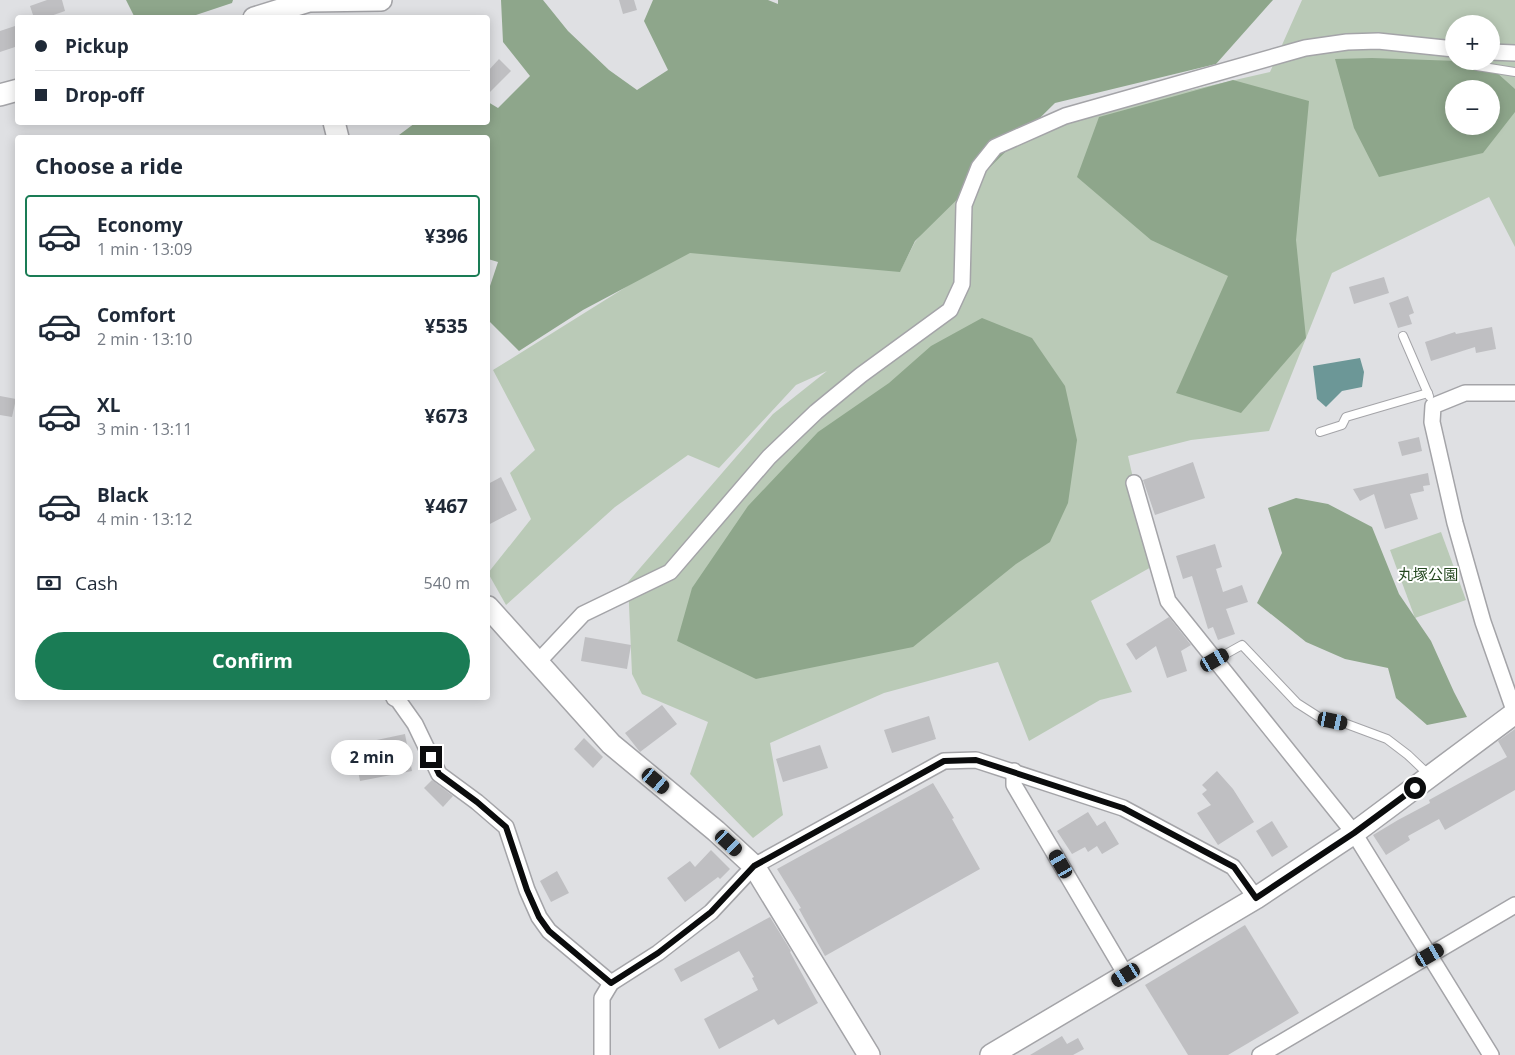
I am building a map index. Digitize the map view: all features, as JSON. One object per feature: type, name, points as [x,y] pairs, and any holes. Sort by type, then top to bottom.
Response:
[{"type":"street","points":[[273,15],[381,0]]},
{"type":"street","points":[[537,663],[583,614],[670,572],[769,457],[816,412],[861,375],[950,310],[962,284],[964,205],[979,167],[995,147],[1065,116],[1305,48],[1347,42],[1378,41],[1445,48]]},
{"type":"street","points":[[1500,52],[1515,53]]},
{"type":"street","points":[[0,94],[15,91]]},
{"type":"street","points":[[991,1055],[1256,898],[1354,833],[1515,713],[1483,622],[1455,523],[1432,422],[1430,399],[1465,393],[1515,393]]},
{"type":"street","points":[[1134,483],[1168,601],[1354,833],[1491,1055]]},
{"type":"street","points":[[490,612],[612,744],[716,831],[754,866],[869,1055]]},
{"type":"street","points":[[398,700],[415,724],[439,774],[477,802],[506,827],[527,890],[539,917],[549,931],[611,983]]},
{"type":"street","points":[[602,1055],[602,998],[611,983],[658,953],[711,912],[754,866],[944,761],[976,760],[1123,808],[1234,867],[1256,898]]},
{"type":"street","points":[[1014,771],[1014,785],[1126,975]]},
{"type":"street","points":[[1260,1055],[1515,905]]},
{"type":"lane","points":[[1500,70],[1515,72]]},
{"type":"lane","points":[[1320,432],[1342,425],[1346,417],[1430,399],[1403,336]]},
{"type":"lane","points":[[1215,660],[1242,645],[1297,703],[1322,719],[1344,723],[1387,738],[1430,776]]},
{"type":"green space","points":[[126,0],[233,0],[232,3],[196,15],[134,15]]},
{"type":"green space","points":[[501,0],[543,0],[568,31],[609,70],[637,90],[668,70],[644,21],[653,0],[768,0],[778,4],[778,0],[1273,0],[1216,64],[1055,103],[915,241],[900,272],[690,253],[583,310],[519,351],[490,322],[490,286],[498,262],[490,260],[490,135],[399,135],[412,125],[490,125],[490,103],[498,108],[530,76],[503,42]]},
{"type":"green space","points":[[1302,0],[1515,0],[1515,247],[1489,197],[1332,273],[1269,431],[1191,440],[1128,456],[1153,566],[1091,601],[1132,692],[1100,700],[1029,741],[998,662],[884,693],[770,743],[783,815],[753,838],[690,774],[708,722],[642,694],[632,674],[628,582],[773,414],[827,371],[796,385],[719,468],[688,455],[615,507],[506,605],[490,577],[490,570],[531,519],[510,473],[535,450],[493,370],[690,247],[900,271],[915,242],[998,134],[1270,72]]},
{"type":"green space","points":[[1372,58],[1445,61],[1445,70],[1489,70],[1496,72],[1515,89],[1515,112],[1500,131],[1500,80],[1445,80],[1445,135],[1497,135],[1483,153],[1379,177],[1354,128],[1335,59]]},
{"type":"green space","points":[[1233,80],[1309,101],[1296,240],[1306,338],[1241,413],[1176,393],[1228,276],[1151,240],[1077,177],[1099,117]]},
{"type":"green space","points":[[982,318],[1032,338],[1065,386],[1077,440],[1068,503],[1050,542],[1016,564],[913,647],[756,679],[677,641],[692,588],[748,506],[818,432],[889,383],[931,346]]},
{"type":"green space","points":[[1296,498],[1328,504],[1372,527],[1399,594],[1431,641],[1467,717],[1427,725],[1396,698],[1388,668],[1345,659],[1306,642],[1257,603],[1282,553],[1268,508]]},
{"type":"green space","name":"丸塚公園","points":[[1441,532],[1466,600],[1415,618],[1390,550]]},
{"type":"water","points":[[1360,358],[1364,372],[1362,387],[1342,391],[1326,407],[1317,399],[1313,366]]},
{"type":"building","points":[[47,0],[62,0],[65,11],[54,15],[33,15],[30,6]]},
{"type":"building","points":[[619,0],[634,0],[637,10],[623,14]]},
{"type":"building","points":[[15,26],[15,47],[0,52],[0,31]]},
{"type":"building","points":[[499,59],[511,71],[490,92],[490,69]]},
{"type":"building","points":[[1384,277],[1389,293],[1354,304],[1349,287]]},
{"type":"building","points":[[1408,296],[1414,313],[1409,315],[1412,324],[1398,328],[1389,303]]},
{"type":"building","points":[[1492,327],[1496,349],[1476,353],[1475,347],[1431,361],[1425,342],[1455,332],[1456,334]]},
{"type":"building","points":[[0,396],[15,399],[12,417],[0,415]]},
{"type":"building","points":[[1419,437],[1422,451],[1402,456],[1398,442]]},
{"type":"building","points":[[1193,462],[1205,498],[1155,515],[1143,480]]},
{"type":"building","points":[[1428,473],[1430,485],[1423,486],[1424,491],[1410,494],[1418,519],[1385,529],[1374,494],[1360,501],[1353,489]]},
{"type":"building","points":[[501,477],[517,510],[490,524],[490,483]]},
{"type":"building","points":[[1215,544],[1222,567],[1216,569],[1223,592],[1242,585],[1248,602],[1226,609],[1235,634],[1218,640],[1213,627],[1208,629],[1192,576],[1183,579],[1176,556]]},
{"type":"building","points":[[1169,617],[1191,645],[1181,651],[1187,671],[1167,678],[1156,646],[1136,660],[1126,644]]},
{"type":"building","points":[[585,637],[631,645],[627,669],[581,661]]},
{"type":"building","points":[[662,705],[677,724],[640,752],[625,733]]},
{"type":"building","points":[[929,716],[936,739],[892,753],[884,730]]},
{"type":"building","points":[[1515,729],[1515,790],[1445,830],[1439,819],[1408,836],[1410,840],[1386,855],[1373,835],[1430,803],[1429,800],[1507,757],[1498,741]]},
{"type":"building","points":[[405,734],[412,771],[360,781],[353,745]]},
{"type":"building","points":[[584,738],[603,757],[593,768],[574,749]]},
{"type":"building","points":[[820,745],[828,768],[783,782],[776,759]]},
{"type":"building","points":[[1217,771],[1233,789],[1254,822],[1218,845],[1197,813],[1211,805],[1202,794],[1207,790],[1202,785]]},
{"type":"building","points":[[432,780],[453,796],[443,807],[424,788]]},
{"type":"building","points":[[933,783],[954,818],[952,819],[980,869],[825,956],[799,909],[801,908],[777,869]]},
{"type":"building","points":[[1088,812],[1097,826],[1105,821],[1119,844],[1102,854],[1097,846],[1088,852],[1085,847],[1072,854],[1057,831]]},
{"type":"building","points":[[1272,821],[1288,847],[1272,857],[1256,831]]},
{"type":"building","points":[[711,850],[730,869],[720,879],[718,877],[685,902],[667,878],[690,861],[695,867]]},
{"type":"building","points":[[557,871],[569,893],[551,902],[540,881]]},
{"type":"building","points":[[770,917],[791,951],[818,1003],[778,1025],[774,1019],[719,1049],[704,1019],[758,990],[752,978],[754,977],[739,951],[681,982],[674,969]]},
{"type":"building","points":[[1245,925],[1299,1013],[1228,1055],[1188,1055],[1145,985]]},
{"type":"building","points":[[1062,1036],[1067,1044],[1078,1038],[1084,1049],[1073,1055],[1030,1055]]},
{"type":"route","points":[[431,757],[439,774],[477,802],[506,827],[527,890],[539,917],[549,931],[611,983],[658,953],[711,912],[754,866],[944,761],[976,760],[1123,808],[1234,867],[1256,898],[1354,833],[1415,788]]}]
